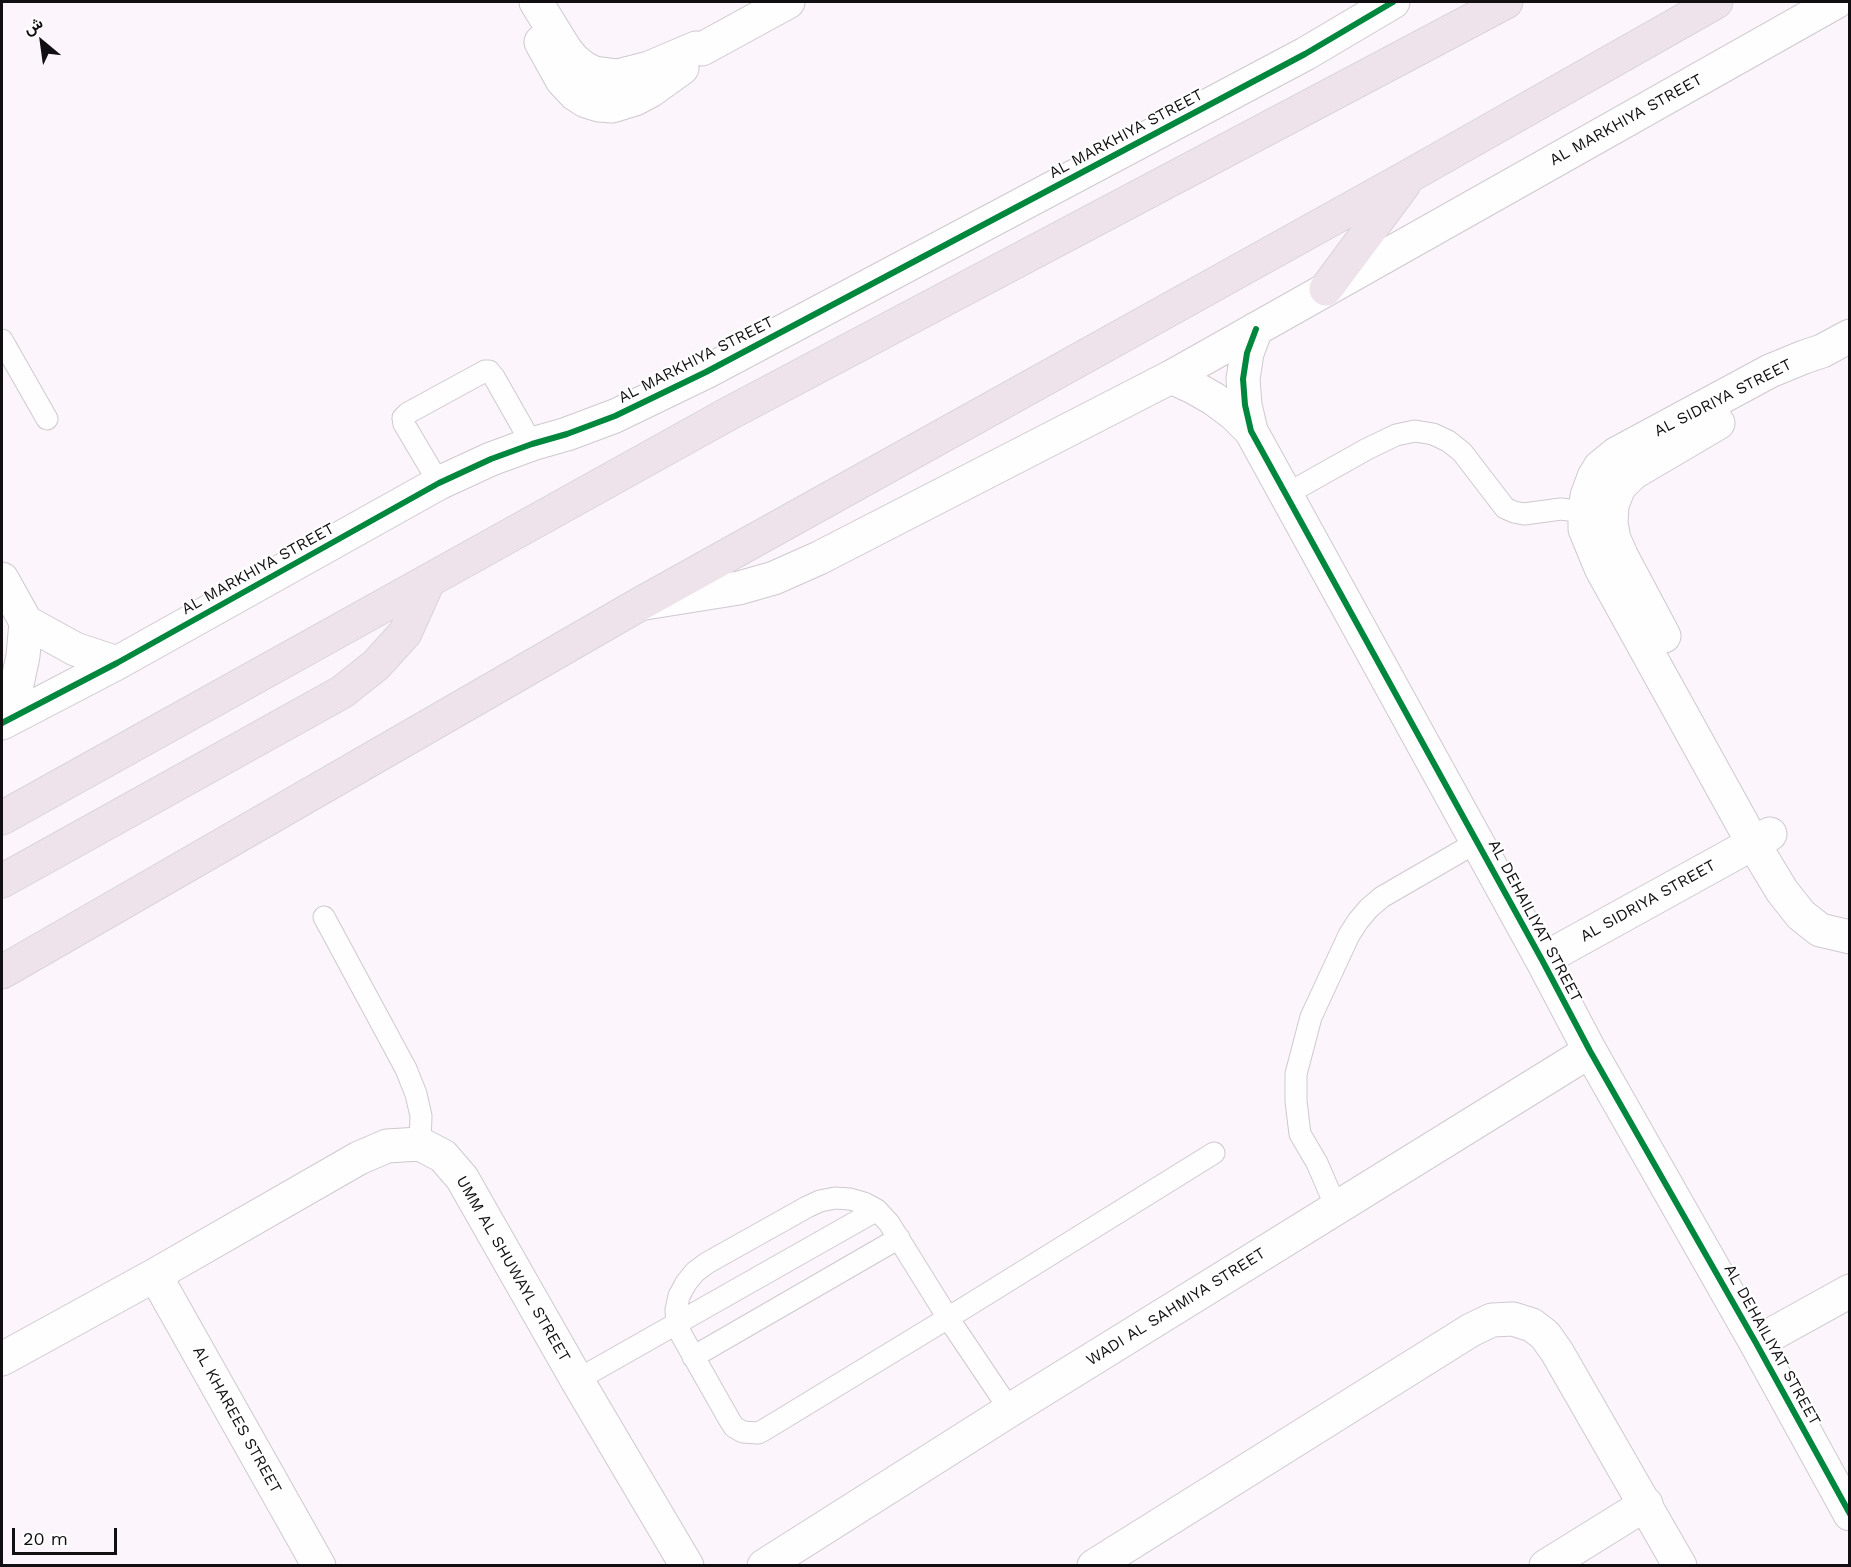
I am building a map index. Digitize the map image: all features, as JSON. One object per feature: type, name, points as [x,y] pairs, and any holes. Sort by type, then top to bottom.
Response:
[{"type":"highway","points":[[2,818],[728,414],[1506,2]]},
{"type":"highway","name":"AL MARKHIYA STREET","points":[[2,972],[640,604],[1411,175],[1716,2]]},
{"type":"highway","points":[[1326,289],[1411,175]]},
{"type":"highway","points":[[2,881],[342,692],[376,665],[405,633],[428,582]]},
{"type":"street","points":[[520,2],[562,80],[575,94],[593,103],[612,106],[635,99],[699,56],[702,49]]},
{"type":"street","points":[[537,2],[573,59],[594,73],[618,75],[649,68],[696,48],[702,49],[788,2]]},
{"type":"street","name":"AL MARKHIYA STREET","points":[[3,722],[117,663],[439,483],[491,459],[615,416],[697,377],[1305,54],[1393,2]]},
{"type":"street","name":"AL MARKHIYA STREET","points":[[640,604],[739,588],[774,578],[810,562],[1171,377],[1836,2]]},
{"type":"street","name":"AL DEHAILIYAT STREET","points":[[1256,329],[1247,353],[1243,379],[1245,405],[1251,431],[1542,960],[1590,1052],[1756,1343],[1850,1514]]},
{"type":"street","name":"AL SIDRIYA STREET","points":[[1836,344],[1770,371],[1616,454],[1600,467],[1594,477],[1587,496],[1585,529],[1601,568],[1761,838],[1812,900],[1828,909],[1850,916]]},
{"type":"street","name":"AL SIDRIYA STREET","points":[[1836,344],[1794,380],[1633,473],[1619,487],[1612,505],[1611,524],[1614,539],[1622,557],[1761,838],[1782,891],[1801,915],[1820,930],[1850,937]]},
{"type":"street","name":"AL DEHAILIYAT STREET","points":[[1171,377],[1214,399],[1251,431]]},
{"type":"street","points":[[2,579],[26,622],[75,649],[117,663]]},
{"type":"street","points":[[3,722],[16,689],[23,656],[26,622]]},
{"type":"street","name":"AL SIDRIYA STREET","points":[[1542,960],[1761,838]]},
{"type":"street","name":"WADI AL SAHMIYA STREET","points":[[764,1566],[1336,1207],[1590,1052]]},
{"type":"street","points":[[2,1359],[155,1275],[359,1158],[387,1146],[420,1144]]},
{"type":"street","name":"UMM AL SHUWAYL STREET","points":[[420,1144],[443,1156],[462,1178],[577,1380],[687,1566]]},
{"type":"street","name":"AL KHAREES STREET","points":[[155,1275],[319,1566]]},
{"type":"street","points":[[1756,1343],[1850,1291]]},
{"type":"street","points":[[1094,1566],[1471,1330],[1492,1320],[1513,1319],[1532,1325],[1545,1335],[1557,1352],[1680,1566]]},
{"type":"street","points":[[1546,1566],[1646,1504]]},
{"type":"lane","points":[[2,340],[9,371],[47,419]]},
{"type":"lane","points":[[439,483],[404,424],[403,418],[408,413],[485,371],[489,371],[494,377],[532,444]]},
{"type":"lane","points":[[1286,495],[1367,449],[1396,435],[1415,431],[1433,434],[1448,441],[1462,452],[1505,508],[1524,514],[1561,509],[1585,512]]},
{"type":"lane","points":[[1336,1207],[1317,1163],[1300,1134],[1296,1074],[1311,1017],[1348,935],[1358,921],[1382,897],[1477,842]]},
{"type":"lane","points":[[324,917],[406,1069],[416,1094],[421,1116],[420,1144]]},
{"type":"lane","points":[[1010,1410],[948,1318],[890,1222],[877,1210],[864,1203],[835,1198],[820,1201],[707,1263],[695,1272],[679,1296],[676,1310],[677,1324],[693,1357],[734,1427],[743,1432],[758,1433],[948,1318],[1214,1153]]},
{"type":"lane","points":[[577,1380],[877,1210]]},
{"type":"lane","points":[[693,1357],[899,1238]]},
{"type":"cycle path","points":[[2,723],[117,663],[439,483],[491,459],[615,416],[706,372],[1305,54],[1393,2]]},
{"type":"cycle path","points":[[1256,329],[1247,353],[1243,379],[1245,405],[1251,431],[1590,1051],[1850,1514]]}]
